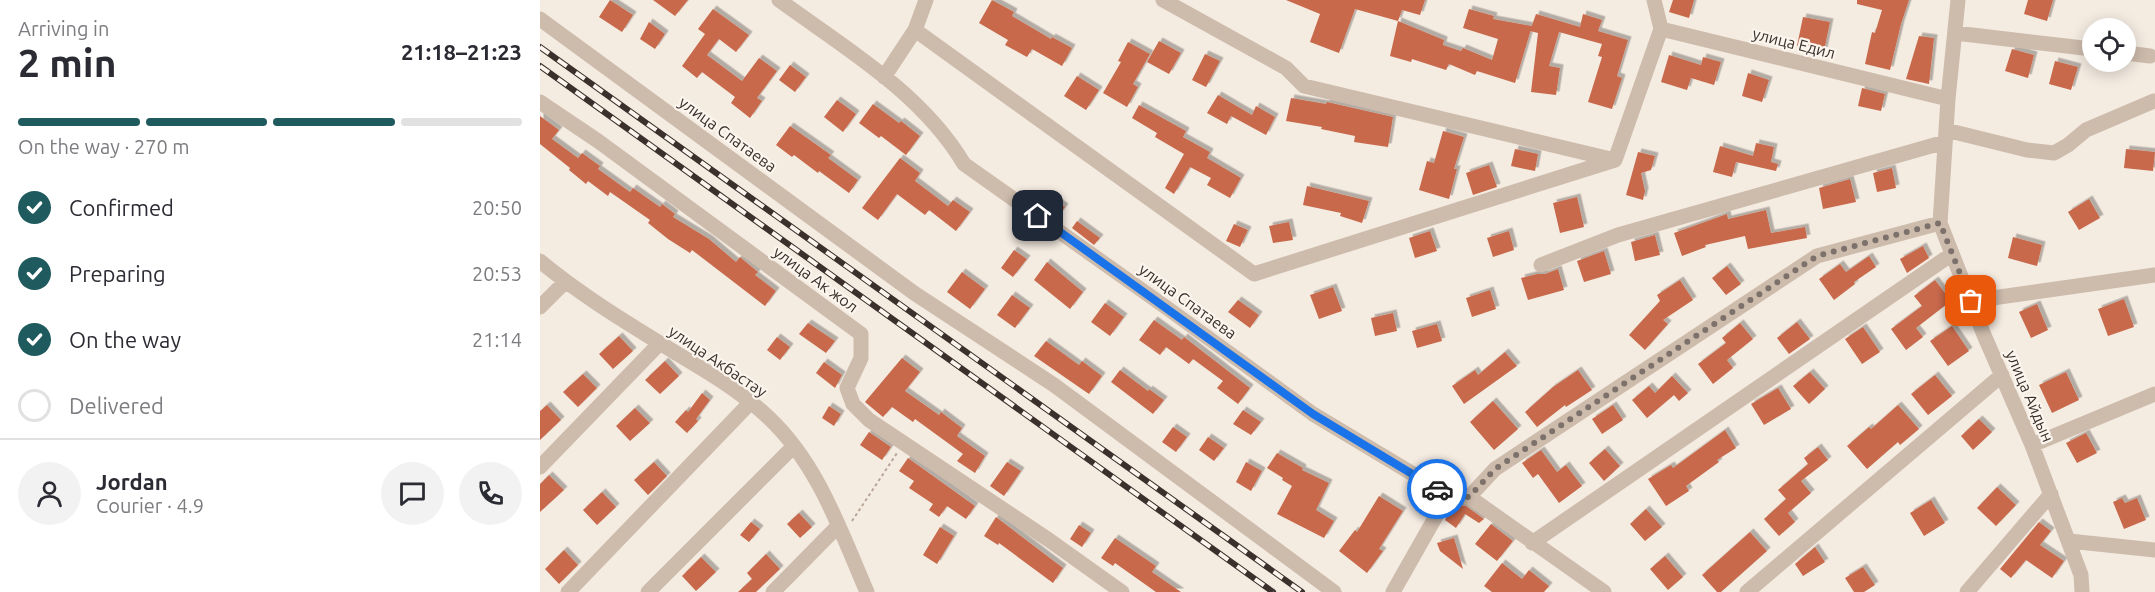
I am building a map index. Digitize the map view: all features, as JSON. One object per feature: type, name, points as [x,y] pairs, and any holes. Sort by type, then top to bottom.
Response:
[{"type":"street","name":"улица Спатаева","points":[[779,0],[884,77],[936,123],[964,164],[1313,414],[1448,495],[1469,497]]},
{"type":"street","points":[[884,77],[915,30],[926,0]]},
{"type":"street","points":[[1162,0],[1286,68],[1304,86],[1615,160]]},
{"type":"street","points":[[1615,160],[1661,29],[1654,0]]},
{"type":"street","name":"улица Айдын","points":[[1958,0],[1948,99],[1940,223],[2051,494],[2081,574],[2082,592]]},
{"type":"street","name":"улица Спатаева","points":[[540,19],[914,293],[1054,385],[1334,592]]},
{"type":"street","name":"улица Едил","points":[[1661,29],[1948,99]]},
{"type":"street","points":[[915,30],[1254,274],[1615,160]]},
{"type":"street","points":[[1955,33],[2082,48]]},
{"type":"street","points":[[2136,54],[2150,56]]},
{"type":"street","points":[[1541,265],[1628,232],[1946,136],[2054,153],[2068,145],[2086,129],[2154,101]]},
{"type":"street","name":"улица Ак жол","points":[[540,102],[598,141],[861,333],[861,358],[847,388],[853,404],[869,420],[1122,592]]},
{"type":"street","points":[[1604,592],[1469,497],[1495,469],[1817,256],[1940,223]]},
{"type":"street","points":[[1532,543],[1952,254]]},
{"type":"street","name":"улица Акбастау","points":[[540,261],[565,282],[720,380],[769,418],[794,446],[809,468],[867,592]]},
{"type":"street","points":[[1971,301],[2155,275]]},
{"type":"street","points":[[540,307],[565,282]]},
{"type":"street","points":[[540,467],[660,343]]},
{"type":"street","points":[[1748,592],[2001,375]]},
{"type":"street","points":[[2032,445],[2155,394]]},
{"type":"street","points":[[568,592],[750,403]]},
{"type":"street","points":[[648,592],[794,446]]},
{"type":"street","points":[[1967,592],[2051,494]]},
{"type":"street","points":[[1393,592],[1448,495]]},
{"type":"street","points":[[773,592],[840,531]]},
{"type":"street","points":[[2069,541],[2155,550]]},
{"type":"path","points":[[840,531],[904,443]]},
{"type":"building","points":[[610,0],[633,15],[622,32],[599,17]]},
{"type":"building","points":[[653,0],[688,0],[675,16]]},
{"type":"building","points":[[992,0],[1014,12],[1012,16],[1051,39],[1052,37],[1072,48],[1062,66],[1032,49],[1027,57],[1005,45],[1008,40],[979,23]]},
{"type":"building","points":[[1286,0],[1425,0],[1420,15],[1402,10],[1398,21],[1355,9],[1339,53],[1310,42],[1320,14]]},
{"type":"building","points":[[1673,0],[1694,0],[1689,18],[1669,12]]},
{"type":"building","points":[[1857,0],[1909,0],[1890,70],[1865,64],[1872,32],[1875,33],[1882,10],[1857,4]]},
{"type":"building","points":[[2028,0],[2053,0],[2047,21],[2024,14]]},
{"type":"building","points":[[713,9],[749,35],[736,52],[719,39],[707,55],[742,81],[759,58],[777,71],[757,98],[762,101],[750,118],[731,103],[735,97],[702,72],[697,78],[682,66],[705,34],[698,29]]},
{"type":"building","points":[[1469,9],[1494,16],[1493,19],[1532,26],[1515,83],[1477,71],[1475,75],[1449,64],[1446,70],[1412,59],[1411,62],[1390,56],[1398,21],[1444,40],[1443,45],[1461,51],[1463,48],[1492,60],[1498,39],[1463,28]]},
{"type":"building","points":[[1536,14],[1580,27],[1583,14],[1602,20],[1598,31],[1628,40],[1617,76],[1622,78],[1612,109],[1588,102],[1602,57],[1598,56],[1602,44],[1559,32],[1549,66],[1560,68],[1556,95],[1531,92],[1538,33],[1530,31]]},
{"type":"building","points":[[1803,17],[1830,22],[1824,51],[1797,46]]},
{"type":"building","points":[[649,22],[665,34],[655,49],[640,39]]},
{"type":"building","points":[[1919,36],[1934,38],[1929,84],[1906,79]]},
{"type":"building","points":[[1159,41],[1181,53],[1169,74],[1147,62]]},
{"type":"building","points":[[1128,42],[1150,54],[1133,84],[1138,87],[1127,107],[1103,93],[1121,62],[1118,61]]},
{"type":"building","points":[[2012,49],[2034,55],[2028,78],[2005,71]]},
{"type":"building","points":[[1205,54],[1220,61],[1206,87],[1192,80]]},
{"type":"building","points":[[1669,55],[1701,65],[1703,57],[1721,62],[1714,85],[1691,78],[1687,90],[1661,82]]},
{"type":"building","points":[[2055,61],[2078,67],[2071,90],[2049,84]]},
{"type":"building","points":[[790,65],[806,77],[795,92],[779,80]]},
{"type":"building","points":[[1748,73],[1769,80],[1762,102],[1742,96]]},
{"type":"building","points":[[1077,76],[1099,90],[1086,110],[1064,96]]},
{"type":"building","points":[[1862,88],[1885,94],[1881,111],[1858,106]]},
{"type":"building","points":[[1218,95],[1252,115],[1256,106],[1275,117],[1266,135],[1231,116],[1227,124],[1207,113]]},
{"type":"building","points":[[1291,98],[1326,104],[1327,102],[1393,117],[1388,147],[1354,142],[1355,136],[1286,121]]},
{"type":"building","points":[[837,100],[856,114],[843,132],[824,117]]},
{"type":"building","points":[[873,104],[920,136],[906,155],[859,123]]},
{"type":"building","points":[[1139,105],[1186,131],[1183,137],[1210,152],[1207,158],[1241,178],[1230,198],[1207,185],[1211,178],[1190,167],[1174,194],[1165,188],[1184,154],[1155,137],[1157,133],[1132,118]]},
{"type":"building","points":[[540,116],[559,130],[552,139],[578,158],[582,153],[600,166],[598,169],[630,192],[633,188],[660,207],[662,204],[675,214],[673,217],[709,239],[736,262],[740,257],[758,272],[755,275],[776,291],[765,306],[692,250],[690,253],[668,239],[648,223],[650,220],[610,192],[608,196],[588,181],[586,184],[569,170],[570,168],[540,144]]},
{"type":"building","points":[[790,126],[831,155],[828,158],[858,180],[849,193],[819,171],[818,173],[776,145]]},
{"type":"building","points":[[1443,131],[1464,137],[1454,169],[1457,169],[1449,199],[1419,190],[1427,161],[1434,163]]},
{"type":"building","points":[[1756,143],[1774,147],[1771,162],[1778,164],[1776,171],[1736,162],[1732,177],[1713,172],[1720,146],[1753,156]]},
{"type":"building","points":[[1515,149],[1538,154],[1535,171],[1511,166]]},
{"type":"building","points":[[2126,149],[2155,152],[2153,171],[2124,168]]},
{"type":"building","points":[[1638,152],[1655,156],[1651,170],[1641,173],[1645,191],[1643,200],[1626,195]]},
{"type":"building","points":[[900,158],[920,173],[915,181],[948,206],[953,200],[970,212],[956,231],[929,210],[925,215],[897,194],[878,220],[862,208]]},
{"type":"building","points":[[1489,165],[1497,187],[1473,195],[1466,173]]},
{"type":"building","points":[[1892,168],[1896,188],[1877,192],[1873,173]]},
{"type":"building","points":[[1850,179],[1856,202],[1823,209],[1819,188]]},
{"type":"building","points":[[1307,186],[1369,201],[1362,223],[1340,216],[1341,213],[1303,205]]},
{"type":"building","points":[[1049,196],[1065,207],[1057,218],[1041,207]]},
{"type":"building","points":[[1577,197],[1584,227],[1560,233],[1553,203]]},
{"type":"building","points":[[2089,199],[2100,218],[2079,230],[2068,212]]},
{"type":"building","points":[[1766,210],[1771,233],[1805,227],[1807,238],[1748,249],[1745,236],[1705,245],[1706,247],[1682,256],[1674,233],[1727,214],[1728,219]]},
{"type":"building","points":[[1077,221],[1100,238],[1094,245],[1072,228]]},
{"type":"building","points":[[1289,222],[1293,240],[1273,243],[1269,226]]},
{"type":"building","points":[[1234,224],[1248,230],[1240,247],[1226,241]]},
{"type":"building","points":[[1430,231],[1437,251],[1415,258],[1409,238]]},
{"type":"building","points":[[1509,231],[1514,250],[1493,257],[1487,238]]},
{"type":"building","points":[[1655,235],[1660,255],[1635,261],[1631,242]]},
{"type":"building","points":[[2013,237],[2042,245],[2037,266],[2008,258]]},
{"type":"building","points":[[1923,246],[1929,258],[1907,273],[1900,259]]},
{"type":"building","points":[[1014,250],[1027,259],[1013,277],[1001,268]]},
{"type":"building","points":[[1604,251],[1611,274],[1584,282],[1577,261]]},
{"type":"building","points":[[1869,256],[1876,267],[1834,300],[1819,279],[1840,264],[1846,272]]},
{"type":"building","points":[[1047,262],[1083,292],[1070,309],[1034,280]]},
{"type":"building","points":[[1727,266],[1741,284],[1726,295],[1712,278]]},
{"type":"building","points":[[1558,269],[1564,290],[1528,300],[1521,278]]},
{"type":"building","points":[[962,272],[985,289],[970,309],[947,292]]},
{"type":"building","points":[[1680,280],[1693,300],[1663,320],[1668,324],[1645,350],[1629,335],[1660,301],[1657,295]]},
{"type":"building","points":[[1935,280],[1951,301],[1916,328],[1923,337],[1906,350],[1891,329],[1922,306],[1914,296]]},
{"type":"building","points":[[1333,287],[1342,311],[1319,319],[1310,295]]},
{"type":"building","points":[[1490,290],[1496,309],[1472,317],[1466,298]]},
{"type":"building","points":[[1012,295],[1030,308],[1015,328],[997,315]]},
{"type":"building","points":[[2124,299],[2134,327],[2108,336],[2098,309]]},
{"type":"building","points":[[1238,300],[1259,315],[1250,328],[1228,312]]},
{"type":"building","points":[[1105,303],[1124,317],[1110,336],[1091,322]]},
{"type":"building","points":[[2037,304],[2048,330],[2031,338],[2019,312]]},
{"type":"building","points":[[1393,313],[1397,331],[1375,336],[1371,318]]},
{"type":"building","points":[[1154,320],[1182,340],[1184,337],[1250,388],[1238,404],[1217,388],[1223,381],[1193,359],[1189,364],[1166,347],[1160,355],[1139,340]]},
{"type":"building","points":[[1797,322],[1810,339],[1789,354],[1777,338]]},
{"type":"building","points":[[808,323],[835,341],[826,353],[799,334]]},
{"type":"building","points":[[1740,323],[1753,339],[1727,360],[1733,368],[1713,384],[1698,364],[1726,343],[1722,338]]},
{"type":"building","points":[[1437,324],[1442,341],[1417,348],[1412,331]]},
{"type":"building","points":[[1952,326],[1969,351],[1948,366],[1930,341]]},
{"type":"building","points":[[1863,327],[1880,352],[1862,364],[1845,339]]},
{"type":"building","points":[[619,336],[633,351],[613,369],[599,354]]},
{"type":"building","points":[[777,337],[790,347],[780,360],[767,350]]},
{"type":"building","points":[[1046,341],[1079,365],[1082,361],[1102,376],[1089,394],[1034,356]]},
{"type":"building","points":[[1505,352],[1517,366],[1464,404],[1452,386],[1475,370],[1478,375]]},
{"type":"building","points":[[902,358],[920,372],[905,391],[939,415],[941,412],[962,428],[957,436],[985,456],[975,473],[957,461],[963,454],[915,419],[913,422],[892,407],[883,417],[865,402]]},
{"type":"building","points":[[665,361],[679,376],[660,394],[645,380]]},
{"type":"building","points":[[824,362],[842,375],[835,388],[816,373]]},
{"type":"building","points":[[1120,370],[1164,400],[1153,414],[1111,382]]},
{"type":"building","points":[[1578,370],[1592,390],[1566,407],[1565,405],[1537,427],[1525,412],[1553,387]]},
{"type":"building","points":[[1810,372],[1825,389],[1809,404],[1793,386]]},
{"type":"building","points":[[2066,372],[2079,400],[2052,413],[2039,385]]},
{"type":"building","points":[[583,374],[597,388],[578,407],[563,392]]},
{"type":"building","points":[[1935,375],[1952,396],[1928,415],[1911,394]]},
{"type":"building","points":[[1672,376],[1688,393],[1679,401],[1674,395],[1647,418],[1632,400],[1649,386],[1655,393]]},
{"type":"building","points":[[1778,388],[1791,409],[1764,425],[1751,404]]},
{"type":"building","points":[[702,393],[710,400],[696,419],[698,421],[687,433],[675,422],[686,410],[688,412]]},
{"type":"building","points":[[1493,401],[1518,429],[1494,450],[1470,422]]},
{"type":"building","points":[[547,405],[561,420],[540,440],[540,411]]},
{"type":"building","points":[[1613,405],[1623,420],[1602,434],[1592,419]]},
{"type":"building","points":[[1898,405],[1919,429],[1900,445],[1898,442],[1867,469],[1847,446]]},
{"type":"building","points":[[829,406],[841,414],[834,426],[822,418]]},
{"type":"building","points":[[635,408],[650,423],[630,441],[616,426]]},
{"type":"building","points":[[1243,410],[1261,422],[1251,435],[1233,424]]},
{"type":"building","points":[[1979,419],[1992,432],[1973,450],[1961,436]]},
{"type":"building","points":[[1173,427],[1187,437],[1176,452],[1162,442]]},
{"type":"building","points":[[1725,430],[1736,448],[1717,460],[1719,462],[1686,486],[1689,491],[1666,506],[1648,479],[1671,465],[1673,468]]},
{"type":"building","points":[[869,432],[891,447],[882,460],[860,445]]},
{"type":"building","points":[[2086,433],[2097,453],[2077,463],[2066,443]]},
{"type":"building","points":[[1208,437],[1224,448],[1214,461],[1199,450]]},
{"type":"building","points":[[1818,447],[1828,460],[1801,481],[1811,493],[1788,513],[1795,522],[1779,536],[1764,519],[1786,499],[1778,490],[1808,464],[1804,458]]},
{"type":"building","points":[[1605,449],[1620,466],[1604,481],[1589,463]]},
{"type":"building","points":[[1541,450],[1557,472],[1566,465],[1582,486],[1559,503],[1538,474],[1533,478],[1522,463]]},
{"type":"building","points":[[1277,453],[1303,468],[1302,470],[1329,483],[1316,510],[1334,521],[1324,538],[1277,514],[1292,486],[1267,468]]},
{"type":"building","points":[[908,458],[975,506],[966,519],[947,506],[939,517],[929,510],[933,504],[909,488],[914,481],[899,471]]},
{"type":"building","points":[[654,462],[667,476],[648,495],[634,480]]},
{"type":"building","points":[[1007,462],[1021,471],[1004,496],[990,486]]},
{"type":"building","points":[[1246,462],[1262,471],[1251,491],[1236,482]]},
{"type":"building","points":[[549,475],[564,490],[540,512],[540,484]]},
{"type":"building","points":[[1997,487],[2016,505],[1996,526],[1977,508]]},
{"type":"building","points":[[602,492],[616,507],[597,525],[583,510]]},
{"type":"building","points":[[1379,496],[1403,511],[1379,549],[1383,551],[1367,573],[1339,551],[1355,530],[1357,532]]},
{"type":"building","points":[[2122,498],[2125,503],[2137,498],[2146,520],[2124,529],[2113,502]]},
{"type":"building","points":[[1931,500],[1945,523],[1924,536],[1910,513]]},
{"type":"building","points":[[1453,505],[1466,506],[1484,519],[1479,523],[1465,514],[1456,528],[1445,520]]},
{"type":"building","points":[[1646,509],[1662,527],[1645,541],[1630,524]]},
{"type":"building","points":[[799,513],[812,527],[800,538],[787,524]]},
{"type":"building","points":[[996,517],[1063,568],[1053,583],[999,543],[998,545],[984,536]]},
{"type":"building","points":[[751,522],[760,529],[749,542],[740,535]]},
{"type":"building","points":[[2039,522],[2051,531],[2040,545],[2064,561],[2052,578],[2026,560],[2011,578],[2000,569]]},
{"type":"building","points":[[1491,524],[1513,541],[1497,561],[1475,544]]},
{"type":"building","points":[[1079,525],[1091,533],[1082,547],[1070,539]]},
{"type":"building","points":[[940,527],[954,536],[937,564],[923,555]]},
{"type":"building","points":[[1750,532],[1767,551],[1721,592],[1717,592],[1702,575]]},
{"type":"building","points":[[1115,538],[1156,566],[1152,572],[1181,592],[1156,592],[1115,563],[1113,566],[1101,558]]},
{"type":"building","points":[[1454,538],[1463,569],[1440,551],[1437,543]]},
{"type":"building","points":[[1815,547],[1825,562],[1803,576],[1795,564]]},
{"type":"building","points":[[564,550],[578,565],[559,584],[545,569]]},
{"type":"building","points":[[766,554],[780,569],[756,592],[738,592],[752,579],[747,573]]},
{"type":"building","points":[[1665,556],[1683,577],[1668,590],[1650,569]]},
{"type":"building","points":[[701,557],[716,572],[696,591],[682,576]]},
{"type":"building","points":[[1502,563],[1522,579],[1529,570],[1549,586],[1544,592],[1492,592],[1484,586]]},
{"type":"building","points":[[1863,567],[1875,585],[1864,592],[1854,592],[1845,578]]},
{"type":"railway","points":[[540,47],[1302,592]]},
{"type":"railway","points":[[540,66],[1273,592]]},
{"type":"way so far","points":[[1437,489],[1448,495],[1469,497],[1495,469],[1817,256],[1940,223],[1971,301]]},
{"type":"route","points":[[1038,216],[1313,414],[1437,489]]}]
